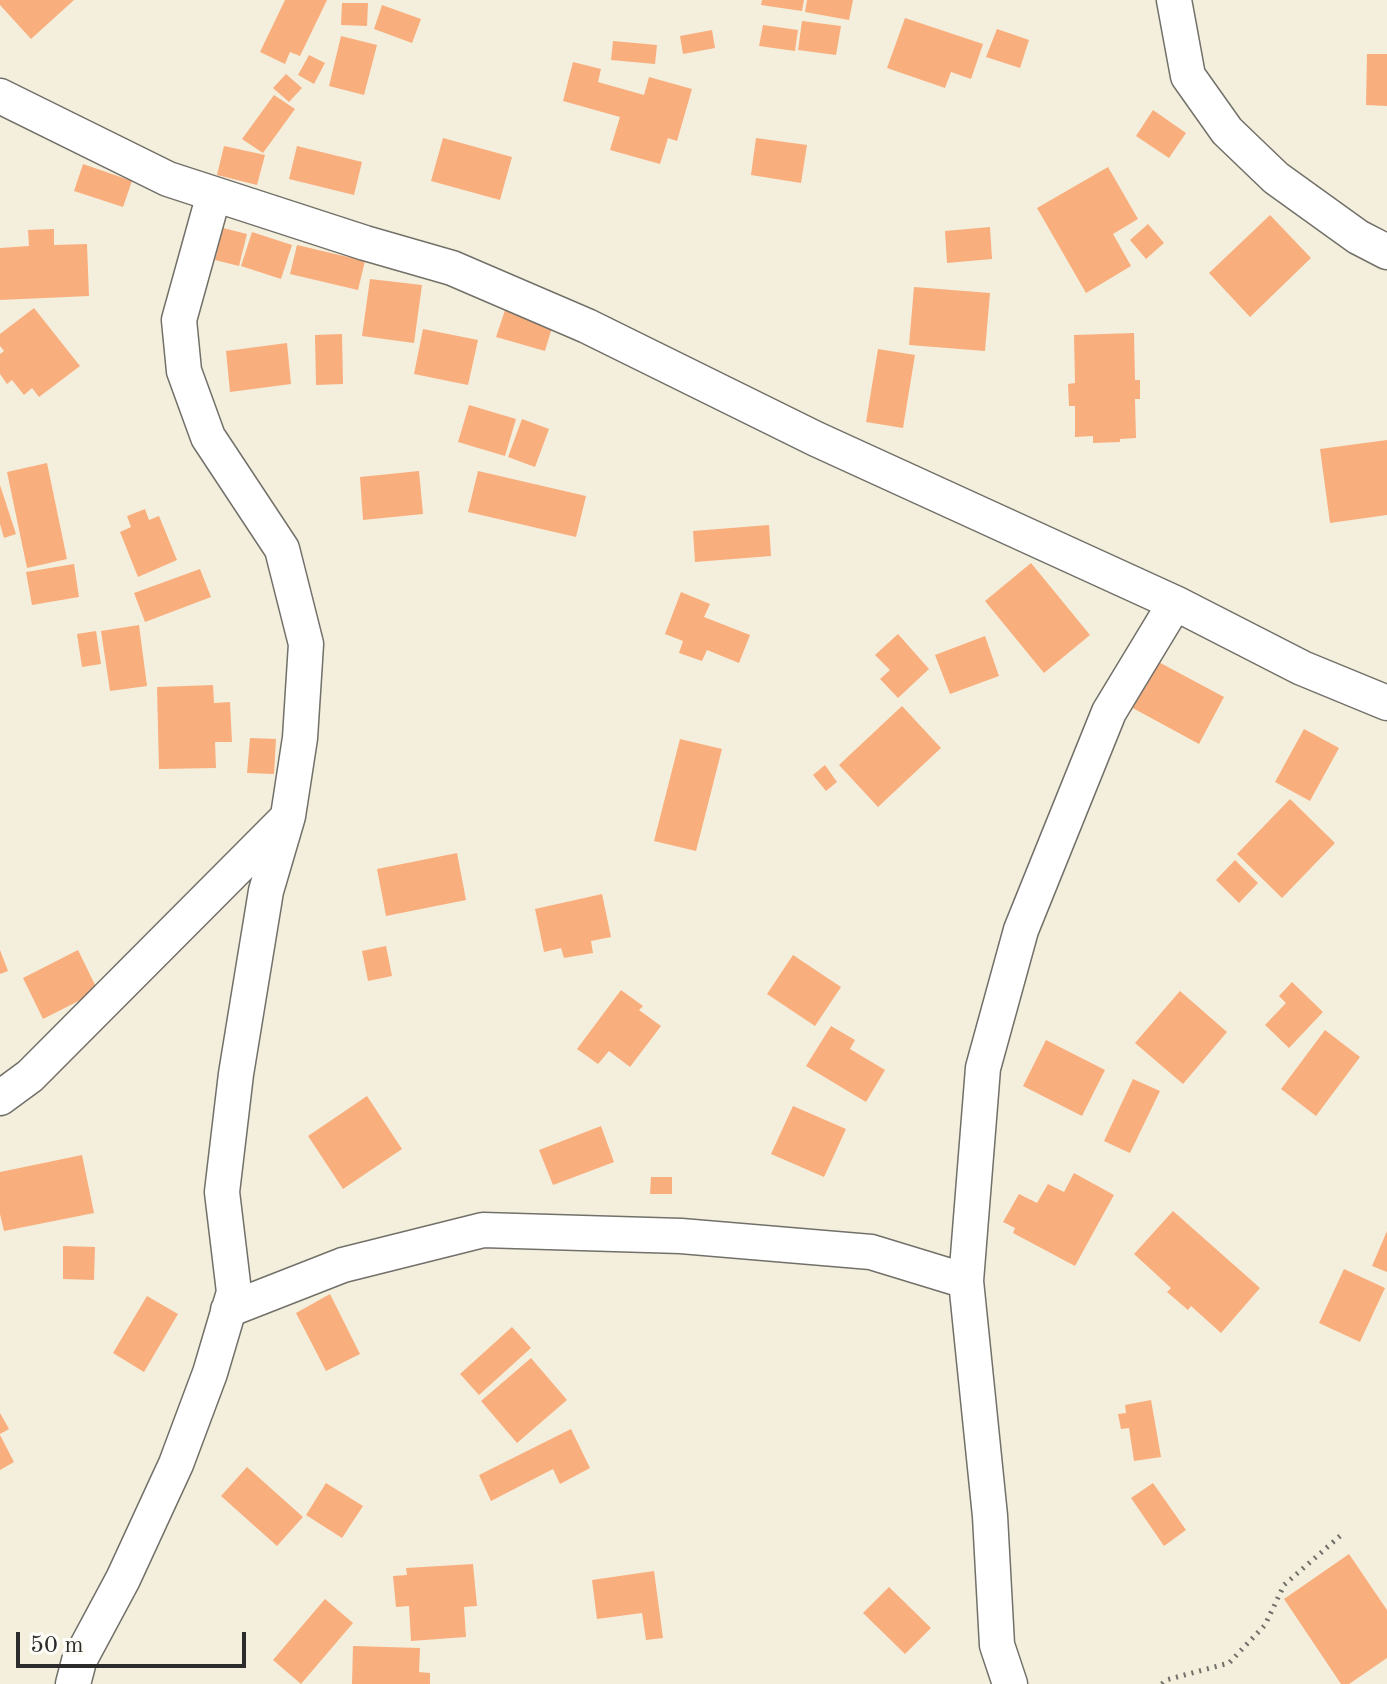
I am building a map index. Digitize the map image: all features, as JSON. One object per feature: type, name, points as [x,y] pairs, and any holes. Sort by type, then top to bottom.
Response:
[{"type":"street","points":[[1174,0],[1188,76],[1227,131],[1276,178],[1358,237],[1387,252]]},
{"type":"street","points":[[0,96],[168,179],[335,234],[452,268],[587,326],[816,439],[1175,603],[1302,668],[1387,703]]},
{"type":"street","points":[[73,1684],[79,1661],[123,1579],[176,1464],[210,1373],[234,1292],[222,1192],[232,1103],[266,891],[288,816],[300,738],[306,644],[282,549],[208,437],[184,371],[179,320],[214,194]]},
{"type":"street","points":[[1010,1684],[997,1645],[990,1516],[966,1281],[983,1068],[1021,930],[1109,712],[1175,603]]},
{"type":"street","points":[[0,1098],[30,1076],[288,816]]},
{"type":"street","points":[[228,1310],[343,1265],[483,1230],[681,1236],[871,1252],[966,1281]]},
{"type":"path","points":[[1162,1684],[1166,1680],[1229,1663],[1265,1625],[1284,1585],[1340,1536]]},
{"type":"building","points":[[0,0],[74,0],[31,39],[0,5]]},
{"type":"building","points":[[285,0],[327,0],[300,56],[290,52],[285,64],[260,52]]},
{"type":"building","points":[[762,0],[804,0],[802,11],[761,5]]},
{"type":"building","points":[[807,0],[853,0],[849,20],[805,12]]},
{"type":"building","points":[[342,3],[368,3],[367,26],[341,25]]},
{"type":"building","points":[[382,5],[421,19],[412,43],[374,29]]},
{"type":"building","points":[[905,18],[983,44],[971,79],[951,72],[945,88],[887,68]]},
{"type":"building","points":[[802,21],[841,26],[836,55],[798,50]]},
{"type":"building","points":[[763,25],[798,30],[795,51],[759,46]]},
{"type":"building","points":[[997,29],[1029,40],[1020,68],[986,57]]},
{"type":"building","points":[[712,30],[715,48],[683,54],[680,36]]},
{"type":"building","points":[[341,36],[377,45],[364,95],[329,86]]},
{"type":"building","points":[[613,41],[657,45],[655,64],[611,60]]},
{"type":"building","points":[[1367,54],[1387,54],[1387,106],[1366,105]]},
{"type":"building","points":[[309,55],[325,63],[314,84],[298,75]]},
{"type":"building","points":[[573,62],[601,69],[598,82],[644,95],[649,77],[692,89],[677,141],[668,138],[660,164],[610,150],[620,117],[563,101]]},
{"type":"building","points":[[286,74],[302,88],[289,102],[273,88]]},
{"type":"building","points":[[274,95],[295,109],[263,153],[242,139]]},
{"type":"building","points":[[1153,110],[1186,133],[1169,158],[1136,136]]},
{"type":"building","points":[[443,138],[512,157],[500,200],[431,181]]},
{"type":"building","points":[[756,138],[807,145],[801,183],[751,175]]},
{"type":"building","points":[[224,146],[265,155],[257,185],[217,175]]},
{"type":"building","points":[[297,146],[362,162],[354,195],[289,179]]},
{"type":"building","points":[[83,164],[132,181],[123,207],[74,191]]},
{"type":"building","points":[[1108,167],[1138,219],[1113,234],[1131,266],[1086,293],[1037,208]]},
{"type":"building","points":[[1270,215],[1311,258],[1250,317],[1209,273]]},
{"type":"building","points":[[1148,224],[1164,243],[1146,259],[1130,240]]},
{"type":"building","points":[[990,227],[992,259],[947,263],[945,231]]},
{"type":"building","points":[[223,228],[247,234],[239,266],[215,260]]},
{"type":"building","points":[[54,229],[54,245],[87,244],[89,296],[0,300],[0,248],[29,246],[28,230]]},
{"type":"building","points":[[252,232],[292,245],[281,279],[241,266]]},
{"type":"building","points":[[297,245],[365,261],[358,290],[290,274]]},
{"type":"building","points":[[370,279],[422,285],[414,343],[362,336]]},
{"type":"building","points":[[914,287],[990,293],[985,351],[909,345]]},
{"type":"building","points":[[506,307],[554,321],[545,351],[496,337]]},
{"type":"building","points":[[34,308],[80,366],[39,397],[32,388],[24,395],[12,380],[7,384],[0,374],[0,354],[4,351],[0,346],[0,334]]},
{"type":"building","points":[[423,329],[478,340],[468,385],[414,374]]},
{"type":"building","points":[[1134,333],[1135,380],[1140,380],[1140,399],[1135,399],[1136,438],[1093,443],[1093,436],[1075,437],[1075,406],[1069,406],[1068,384],[1075,383],[1074,335]]},
{"type":"building","points":[[342,334],[343,384],[316,385],[315,335]]},
{"type":"building","points":[[287,343],[291,384],[230,392],[226,351]]},
{"type":"building","points":[[878,349],[915,355],[903,428],[866,422]]},
{"type":"building","points":[[469,405],[516,419],[505,456],[458,442]]},
{"type":"building","points":[[522,419],[549,429],[535,467],[508,457]]},
{"type":"building","points":[[1387,440],[1387,515],[1330,523],[1320,449]]},
{"type":"building","points":[[47,463],[67,559],[27,568],[7,472]]},
{"type":"building","points":[[419,471],[423,514],[363,520],[360,477]]},
{"type":"building","points":[[478,471],[586,496],[576,537],[468,512]]},
{"type":"building","points":[[0,485],[16,534],[4,538],[0,524]]},
{"type":"building","points":[[145,509],[149,520],[159,516],[177,560],[138,577],[120,532],[131,527],[127,516]]},
{"type":"building","points":[[769,525],[771,556],[695,562],[693,531]]},
{"type":"building","points":[[1031,563],[1090,635],[1044,673],[985,601]]},
{"type":"building","points":[[74,564],[79,597],[32,605],[26,572]]},
{"type":"building","points":[[200,569],[211,597],[145,622],[134,593]]},
{"type":"building","points":[[681,592],[710,604],[704,617],[750,635],[739,663],[707,650],[702,661],[679,653],[683,641],[665,634]]},
{"type":"building","points":[[139,625],[147,686],[110,691],[101,631]]},
{"type":"building","points":[[96,631],[101,664],[82,667],[77,634]]},
{"type":"building","points":[[898,634],[929,669],[898,698],[880,679],[890,670],[875,655]]},
{"type":"building","points":[[985,636],[999,676],[950,694],[935,655]]},
{"type":"building","points":[[1153,659],[1224,697],[1199,744],[1129,706]]},
{"type":"building","points":[[213,685],[214,703],[230,702],[232,742],[215,742],[216,768],[159,769],[157,687]]},
{"type":"building","points":[[902,706],[941,748],[878,807],[839,765]]},
{"type":"building","points":[[1304,729],[1339,748],[1310,801],[1275,782]]},
{"type":"building","points":[[250,738],[276,739],[274,774],[247,773]]},
{"type":"building","points":[[680,739],[722,749],[696,851],[654,841]]},
{"type":"building","points":[[825,765],[837,782],[826,791],[813,775]]},
{"type":"building","points":[[1290,799],[1335,843],[1282,898],[1237,854]]},
{"type":"building","points":[[457,853],[466,900],[386,916],[377,869]]},
{"type":"building","points":[[1235,860],[1258,883],[1239,903],[1216,880]]},
{"type":"building","points":[[602,894],[611,937],[591,941],[593,953],[564,958],[561,948],[544,952],[535,909]]},
{"type":"building","points":[[386,946],[392,976],[368,981],[362,951]]},
{"type":"building","points":[[0,950],[8,971],[0,974]]},
{"type":"building","points":[[78,950],[98,991],[43,1019],[23,978]]},
{"type":"building","points":[[793,955],[841,987],[815,1026],[767,994]]},
{"type":"building","points":[[1292,982],[1323,1012],[1289,1048],[1265,1025],[1286,1003],[1279,996]]},
{"type":"building","points":[[621,990],[643,1006],[639,1010],[661,1026],[630,1067],[609,1051],[598,1064],[577,1049]]},
{"type":"building","points":[[1180,991],[1227,1032],[1183,1084],[1135,1043]]},
{"type":"building","points":[[831,1026],[855,1040],[850,1049],[885,1070],[866,1102],[806,1066]]},
{"type":"building","points":[[1325,1030],[1360,1057],[1316,1116],[1281,1089]]},
{"type":"building","points":[[1046,1040],[1105,1070],[1082,1116],[1023,1086]]},
{"type":"building","points":[[1133,1079],[1160,1091],[1130,1153],[1104,1141]]},
{"type":"building","points":[[367,1096],[402,1149],[343,1189],[308,1136]]},
{"type":"building","points":[[793,1106],[846,1129],[824,1177],[771,1154]]},
{"type":"building","points":[[601,1126],[614,1162],[553,1185],[539,1150]]},
{"type":"building","points":[[82,1155],[94,1213],[4,1231],[0,1214],[0,1172]]},
{"type":"building","points":[[1074,1173],[1114,1195],[1075,1266],[1013,1233],[1015,1228],[1003,1222],[1019,1194],[1037,1203],[1048,1184],[1064,1192]]},
{"type":"building","points":[[651,1177],[672,1177],[672,1194],[650,1194]]},
{"type":"building","points":[[1173,1211],[1260,1288],[1221,1333],[1191,1306],[1188,1310],[1167,1292],[1171,1288],[1134,1254]]},
{"type":"building","points":[[1387,1231],[1387,1272],[1372,1266]]},
{"type":"building","points":[[63,1246],[95,1247],[94,1280],[63,1279]]},
{"type":"building","points":[[1344,1269],[1385,1288],[1360,1342],[1319,1323]]},
{"type":"building","points":[[330,1294],[360,1354],[326,1371],[296,1313]]},
{"type":"building","points":[[147,1296],[178,1314],[144,1372],[113,1353]]},
{"type":"building","points":[[512,1327],[531,1348],[479,1395],[460,1374]]},
{"type":"building","points":[[531,1358],[567,1400],[517,1443],[481,1401]]},
{"type":"building","points":[[1151,1400],[1161,1457],[1134,1461],[1129,1428],[1121,1429],[1118,1414],[1126,1413],[1125,1405]]},
{"type":"building","points":[[0,1413],[9,1429],[0,1434]]},
{"type":"building","points":[[571,1429],[590,1468],[560,1484],[553,1469],[491,1501],[479,1475]]},
{"type":"building","points":[[0,1435],[14,1462],[0,1470]]},
{"type":"building","points":[[247,1467],[303,1517],[277,1546],[221,1496]]},
{"type":"building","points":[[326,1483],[363,1506],[342,1538],[306,1515]]},
{"type":"building","points":[[1153,1483],[1186,1530],[1164,1546],[1131,1498]]},
{"type":"building","points":[[1349,1554],[1387,1610],[1387,1658],[1349,1684],[1341,1684],[1284,1599]]},
{"type":"building","points":[[473,1564],[477,1606],[464,1607],[466,1637],[411,1641],[409,1606],[396,1607],[393,1576],[407,1575],[406,1568]]},
{"type":"building","points":[[654,1571],[663,1638],[646,1640],[642,1613],[597,1619],[592,1580]]},
{"type":"building","points":[[889,1587],[931,1628],[905,1654],[863,1613]]},
{"type":"building","points":[[325,1599],[353,1623],[301,1684],[273,1660]]},
{"type":"building","points":[[353,1646],[420,1648],[419,1672],[430,1673],[430,1684],[352,1684]]}]
